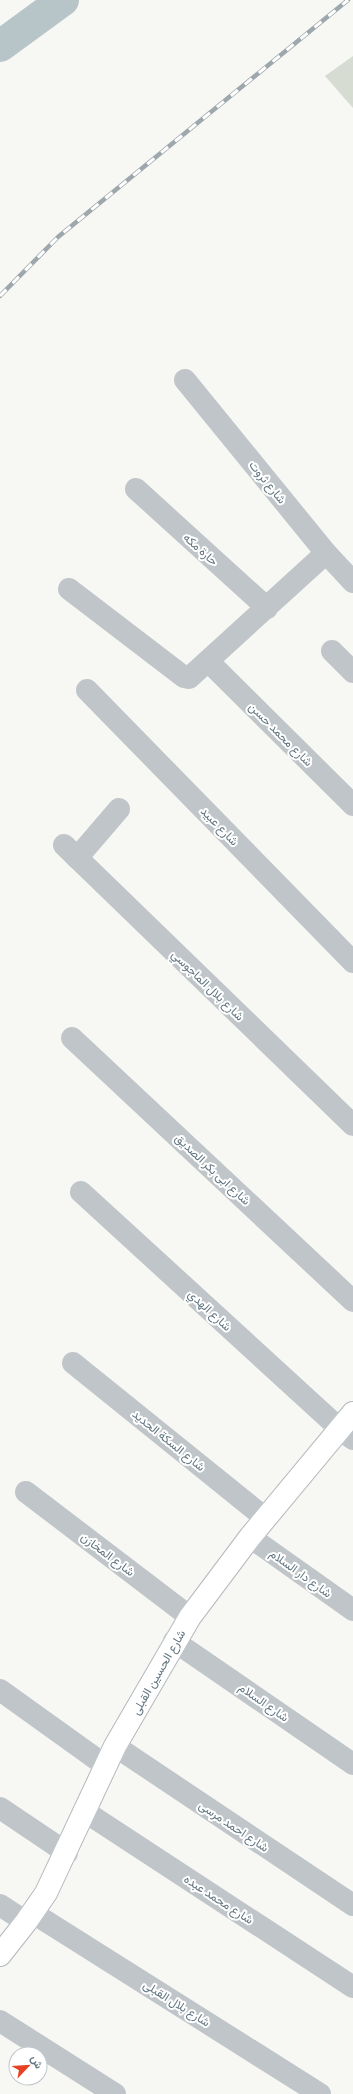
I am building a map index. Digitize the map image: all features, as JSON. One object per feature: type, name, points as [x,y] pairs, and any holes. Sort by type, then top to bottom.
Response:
[{"type":"main road","name":"شارع الحسين القبلى","points":[[0,1955],[30,1918],[46,1893],[115,1746],[174,1641],[190,1617],[265,1518],[349,1427]]},
{"type":"street","name":"شارع ثروت","points":[[185,380],[326,553],[353,582]]},
{"type":"street","name":"حارة مكه","points":[[136,489],[267,608]]},
{"type":"street","points":[[68,589],[187,679],[193,676],[209,662],[326,553]]},
{"type":"street","points":[[332,651],[353,672]]},
{"type":"street","name":"شارع محمد حسن","points":[[209,662],[353,805]]},
{"type":"street","name":"شارع عبيد","points":[[87,690],[353,962]]},
{"type":"street","name":"شارع بلال الماجوسي","points":[[119,809],[70,852],[353,1125]]},
{"type":"street","name":"شارع ابى بكر الصديق","points":[[72,1038],[353,1301]]},
{"type":"street","name":"شارع الهدي","points":[[81,1192],[349,1427]]},
{"type":"street","name":"شارع السكة الحديد","points":[[73,1363],[265,1518]]},
{"type":"street","name":"شارع المخازن","points":[[26,1492],[190,1617]]},
{"type":"street","name":"شارع دار السلام","points":[[250,1537],[353,1610]]},
{"type":"street","name":"شارع السلام","points":[[174,1641],[353,1764]]},
{"type":"street","points":[[0,1690],[106,1766]]},
{"type":"street","name":"شارع احمد مرسى","points":[[115,1746],[353,1905]]},
{"type":"street","points":[[0,1808],[66,1853]]},
{"type":"street","name":"شارع محمد عبده","points":[[84,1811],[353,1987]]},
{"type":"street","name":"شارع بلال القبلى","points":[[0,1905],[30,1918],[320,2094]]},
{"type":"street","points":[[0,2021],[115,2094]]},
{"type":"shaded area","points":[[353,56],[353,108],[325,76]]},
{"type":"waterway","points":[[0,46],[63,0]]},
{"type":"railway","points":[[0,296],[58,237],[348,0]]}]
